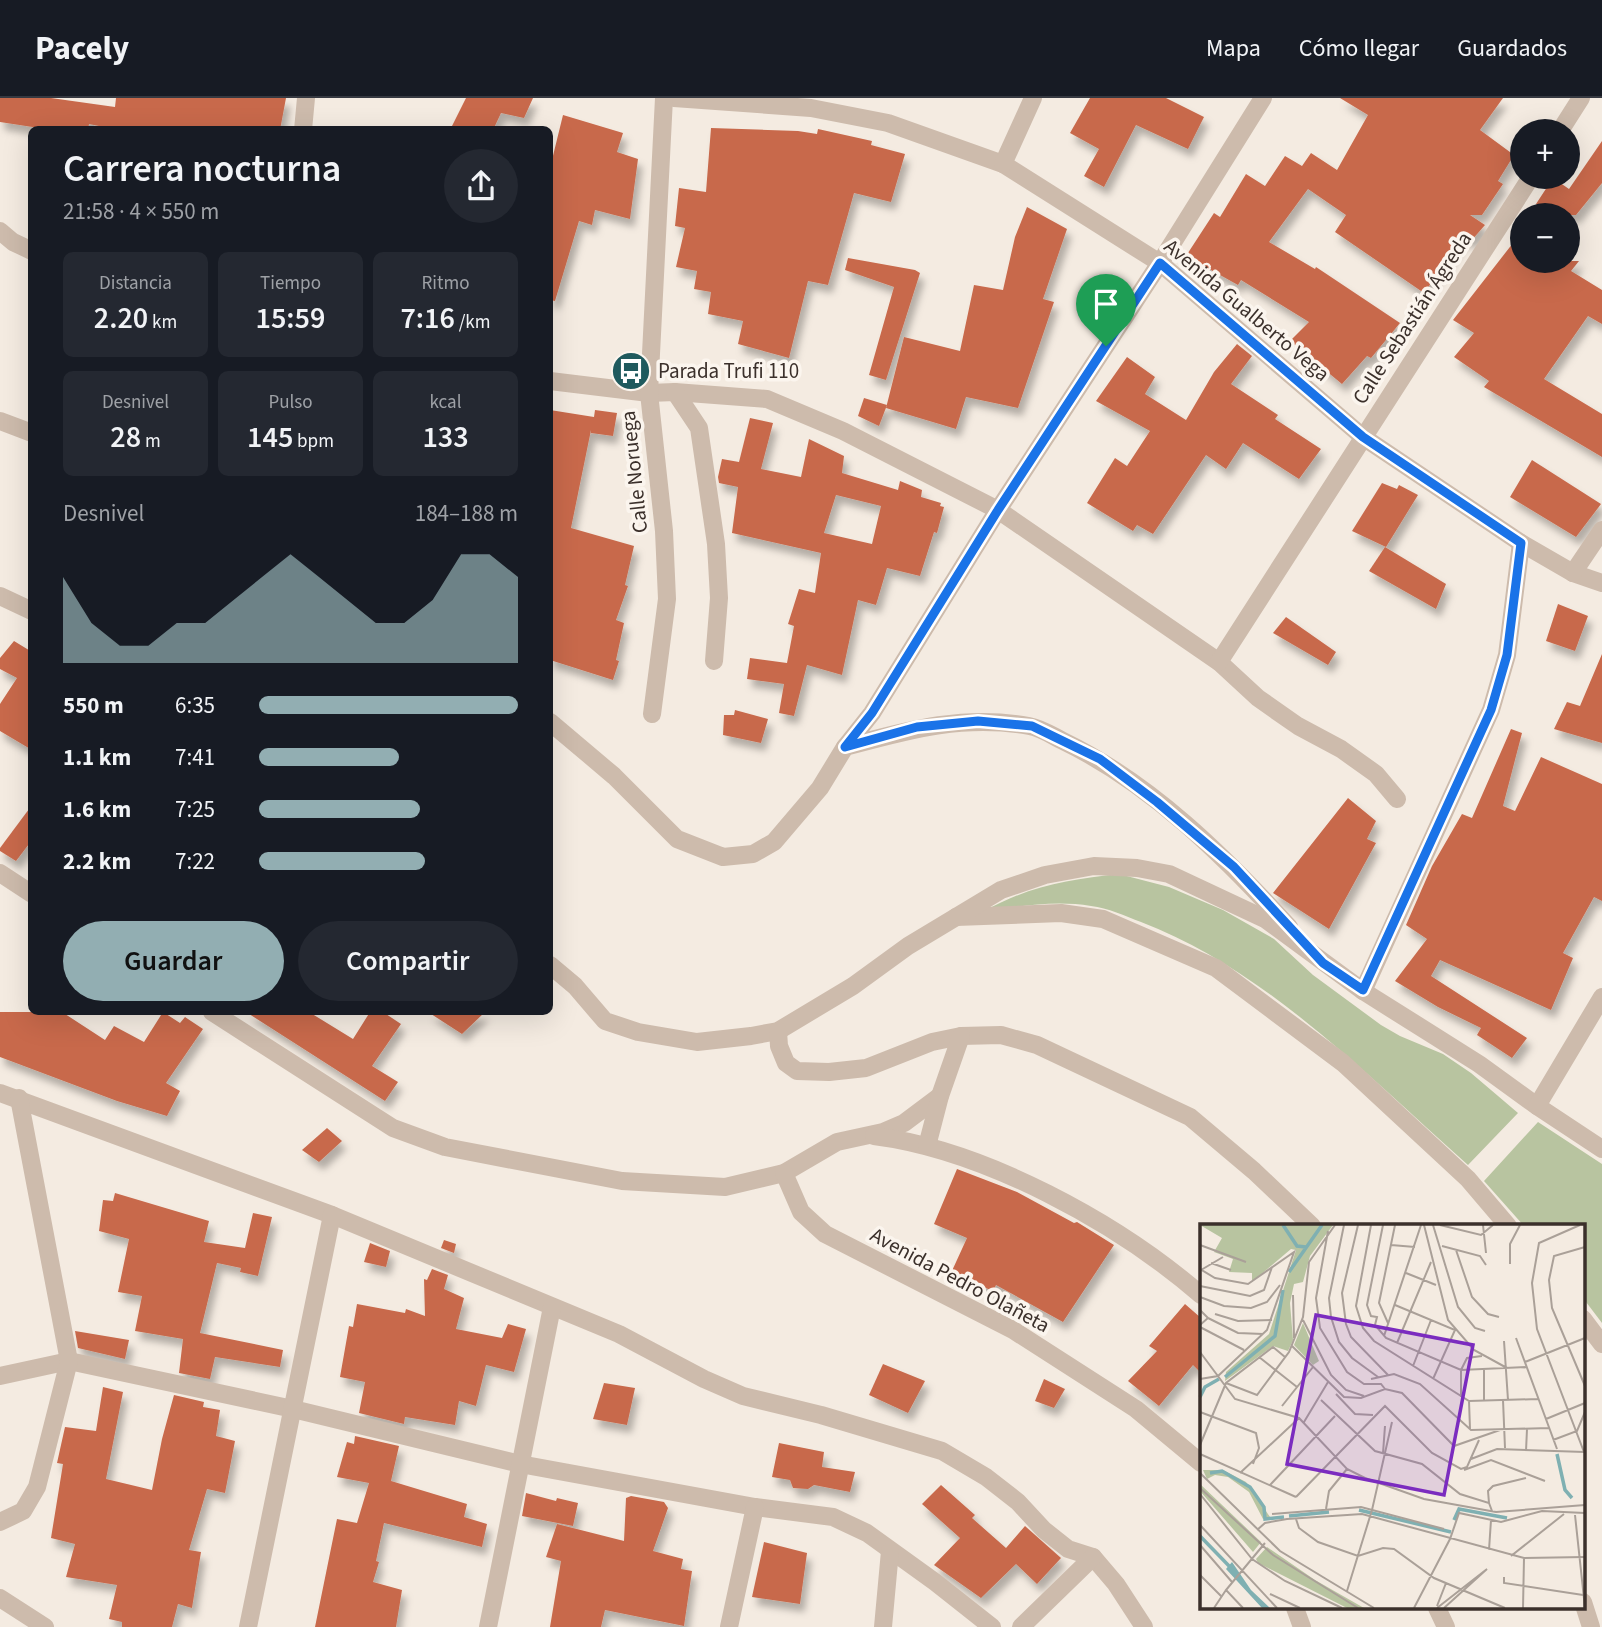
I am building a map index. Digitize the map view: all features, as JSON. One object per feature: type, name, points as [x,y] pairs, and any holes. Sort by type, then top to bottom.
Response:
[{"type":"street","points":[[303,126],[306,98]]},
{"type":"street","name":"Calle Noruega","points":[[652,714],[667,600],[664,531],[649,393],[664,98]]},
{"type":"street","name":"Avenida Gualberto Vega","points":[[674,98],[811,108],[888,123],[1003,164],[1160,263],[1363,437],[1521,543],[1573,572],[1602,583]]},
{"type":"street","points":[[1003,164],[1033,98]]},
{"type":"street","points":[[553,725],[614,776],[677,839],[723,857],[753,855],[774,842],[820,788],[845,747],[872,713],[998,510],[1160,263],[1263,98]]},
{"type":"street","points":[[1568,119],[1581,98]]},
{"type":"street","name":"Calle Sebastián Ágreda","points":[[1219,662],[1523,189]]},
{"type":"street","points":[[0,231],[13,242],[28,249]]},
{"type":"street","points":[[553,381],[649,393],[767,398],[843,431],[998,510],[1219,662],[1258,698],[1298,726],[1341,749],[1376,774],[1397,799]]},
{"type":"street","points":[[675,392],[699,428],[716,544],[719,598],[714,661]]},
{"type":"street","points":[[0,421],[28,432]]},
{"type":"street","points":[[1573,572],[1602,530]]},
{"type":"street","points":[[1363,990],[1491,710],[1507,655],[1521,543]]},
{"type":"street","points":[[0,596],[28,609]]},
{"type":"street","points":[[845,747],[917,727],[978,721],[1032,726],[1100,759],[1157,802],[1234,867],[1323,963]]},
{"type":"street","points":[[553,968],[575,986],[605,1021],[638,1032],[697,1042],[778,1031],[853,986],[908,946],[1001,890],[1045,875],[1094,866],[1138,868],[1169,874],[1265,919],[1323,963],[1479,1064],[1602,1149]]},
{"type":"street","points":[[0,873],[28,891]]},
{"type":"street","points":[[954,918],[1061,913],[1103,919],[1216,968],[1343,1063],[1468,1179],[1506,1224]]},
{"type":"street","points":[[1537,1106],[1602,996]]},
{"type":"street","points":[[217,1015],[393,1128],[445,1147],[622,1181],[725,1187],[784,1173],[837,1142],[871,1135],[904,1123],[940,1096]]},
{"type":"street","points":[[778,1031],[779,1046],[786,1063],[797,1071],[829,1072],[866,1068],[932,1042],[961,1036],[1001,1035],[1037,1045],[1190,1117],[1254,1171],[1310,1224]]},
{"type":"street","points":[[927,1146],[940,1096],[961,1036]]},
{"type":"street","points":[[0,1093],[332,1215],[619,1334],[704,1379],[743,1396],[821,1415],[942,1451],[986,1477],[1018,1502],[1044,1530],[1068,1549],[1093,1557],[1116,1584],[1144,1627]]},
{"type":"street","points":[[0,1522],[23,1511],[37,1487],[69,1361],[19,1098]]},
{"type":"street","points":[[871,1135],[927,1146],[1029,1185],[1088,1217],[1172,1270],[1200,1294]]},
{"type":"street","name":"Avenida Pedro Olañeta","points":[[784,1173],[801,1212],[825,1234],[1013,1330],[1136,1409],[1200,1461]]},
{"type":"street","points":[[248,1627],[332,1215]]},
{"type":"street","points":[[488,1627],[552,1307]]},
{"type":"street","points":[[1584,1320],[1602,1344]]},
{"type":"street","points":[[0,1376],[69,1361],[293,1409],[520,1464],[755,1507],[833,1517],[867,1533],[992,1627]]},
{"type":"street","points":[[729,1627],[755,1507]]},
{"type":"street","points":[[883,1627],[890,1551]]},
{"type":"street","points":[[1021,1627],[1093,1557]]},
{"type":"street","points":[[0,1598],[45,1627]]},
{"type":"street","points":[[1584,1605],[1591,1627]]},
{"type":"street","points":[[1296,1610],[1302,1627]]},
{"type":"street","points":[[1438,1610],[1446,1627]]},
{"type":"green space","points":[[1119,874],[1169,887],[1223,910],[1274,939],[1313,975],[1381,1025],[1443,1054],[1471,1073],[1518,1113],[1468,1165],[1314,1029],[1231,968],[1187,942],[1104,908],[1078,904],[985,911],[1017,895],[1050,885]]},
{"type":"green space","points":[[1538,1122],[1602,1164],[1602,1323],[1584,1299],[1584,1224],[1522,1224],[1484,1181]]},
{"type":"building","points":[[0,98],[51,98],[115,107],[116,98],[286,98],[281,126],[89,124],[28,126],[0,122]]},
{"type":"building","points":[[466,98],[533,98],[524,118],[501,113],[495,126],[452,126]]},
{"type":"building","points":[[1090,98],[1166,98],[1204,117],[1188,149],[1136,125],[1104,187],[1084,176],[1099,149],[1070,133]]},
{"type":"building","points":[[1340,98],[1503,98],[1480,130],[1510,152],[1510,162],[1498,181],[1503,184],[1482,215],[1470,215],[1485,225],[1471,241],[1464,237],[1424,293],[1335,232],[1346,215],[1308,189],[1269,242],[1315,269],[1316,267],[1400,323],[1371,358],[1367,356],[1342,384],[1290,341],[1309,322],[1241,280],[1238,285],[1186,256],[1214,213],[1220,217],[1246,174],[1265,186],[1285,156],[1302,166],[1311,153],[1337,170],[1368,115]]},
{"type":"building","points":[[563,115],[623,133],[617,152],[638,159],[630,219],[595,210],[592,225],[579,221],[555,301],[553,301],[553,156]]},
{"type":"building","points":[[711,128],[817,134],[818,129],[872,141],[871,145],[905,154],[891,202],[854,193],[828,285],[808,281],[789,358],[738,344],[743,321],[708,314],[711,292],[694,289],[697,271],[676,267],[685,228],[675,226],[679,188],[706,192]]},
{"type":"building","points":[[1602,141],[1602,183],[1580,210],[1580,203],[1537,203],[1546,189],[1580,189],[1580,173]]},
{"type":"building","points":[[1027,207],[1067,229],[1043,299],[1054,302],[1018,408],[966,397],[956,429],[886,408],[904,337],[960,351],[974,285],[1003,290],[1015,237]]},
{"type":"building","points":[[1510,247],[1510,273],[1574,273],[1602,290],[1602,324],[1588,316],[1544,379],[1602,414],[1602,457],[1484,387],[1489,381],[1454,357],[1474,333],[1453,320]]},
{"type":"building","points":[[848,258],[920,273],[886,380],[869,375],[894,287],[845,270]]},
{"type":"building","points":[[1237,344],[1252,356],[1231,384],[1278,415],[1275,419],[1321,449],[1299,479],[1243,443],[1226,469],[1206,455],[1153,534],[1137,525],[1133,531],[1087,503],[1115,458],[1127,466],[1150,431],[1096,401],[1127,357],[1155,377],[1145,394],[1186,420],[1214,372]]},
{"type":"building","points":[[864,398],[887,405],[879,426],[858,416]]},
{"type":"building","points":[[553,410],[594,417],[595,410],[617,413],[613,436],[591,433],[591,430],[571,528],[634,546],[625,585],[628,586],[616,620],[624,623],[616,660],[619,661],[613,680],[553,661]]},
{"type":"building","points":[[750,418],[773,423],[761,469],[801,477],[809,439],[844,456],[842,473],[898,490],[900,481],[922,490],[921,497],[941,503],[940,506],[944,507],[920,576],[887,568],[876,605],[858,600],[842,675],[807,665],[794,716],[779,713],[784,684],[747,679],[750,658],[787,663],[794,626],[788,624],[799,589],[815,593],[821,553],[732,533],[738,487],[719,483],[718,477],[722,459],[739,462]],"holes":[[[836,495],[881,506],[872,544],[824,533]]]},
{"type":"building","points":[[1532,460],[1601,504],[1576,537],[1510,497]]},
{"type":"building","points":[[1382,483],[1397,489],[1399,485],[1418,495],[1386,547],[1352,531]]},
{"type":"building","points":[[1385,547],[1446,584],[1436,609],[1369,571]]},
{"type":"building","points":[[1558,604],[1588,616],[1575,651],[1546,641]]},
{"type":"building","points":[[1286,617],[1336,652],[1328,665],[1273,633]]},
{"type":"building","points":[[14,641],[28,650],[28,748],[0,731],[0,704],[17,678],[0,669],[0,658]]},
{"type":"building","points":[[1602,654],[1602,743],[1554,729],[1567,702],[1580,706]]},
{"type":"building","points":[[735,710],[768,719],[761,743],[723,735],[724,715],[734,715]]},
{"type":"building","points":[[1511,729],[1522,733],[1503,806],[1515,811],[1541,757],[1602,784],[1602,901],[1594,897],[1563,953],[1573,958],[1551,1010],[1440,960],[1431,976],[1527,1038],[1512,1058],[1477,1035],[1481,1028],[1438,1007],[1395,981],[1427,939],[1406,925],[1432,866],[1462,814],[1472,818]]},
{"type":"building","points":[[1348,798],[1376,821],[1367,839],[1376,843],[1329,929],[1273,893]]},
{"type":"building","points":[[28,810],[28,845],[16,861],[0,851]]},
{"type":"building","points":[[0,1012],[67,1015],[105,1040],[114,1026],[144,1042],[161,1015],[168,1015],[180,1023],[185,1017],[203,1029],[166,1083],[180,1091],[167,1116],[117,1101],[0,1057]]},
{"type":"building","points":[[251,1015],[314,1015],[353,1039],[368,1015],[388,1015],[401,1024],[372,1066],[398,1082],[385,1101]]},
{"type":"building","points":[[433,1015],[482,1015],[462,1034]]},
{"type":"building","points":[[327,1128],[342,1141],[319,1162],[302,1150]]},
{"type":"building","points":[[957,1169],[1017,1192],[1074,1223],[1077,1222],[1114,1245],[1063,1322],[996,1285],[993,1291],[951,1273],[967,1238],[934,1224]]},
{"type":"building","points":[[115,1193],[209,1221],[204,1242],[245,1248],[253,1213],[272,1217],[258,1276],[240,1272],[241,1268],[217,1263],[200,1333],[283,1350],[280,1367],[215,1357],[210,1379],[179,1373],[183,1339],[135,1331],[142,1296],[118,1292],[129,1239],[99,1231],[103,1200],[113,1201]]},
{"type":"building","points":[[444,1240],[456,1244],[454,1253],[441,1248]]},
{"type":"building","points":[[370,1243],[390,1251],[386,1267],[364,1262]]},
{"type":"building","points":[[432,1269],[448,1275],[444,1289],[464,1298],[456,1329],[502,1338],[508,1324],[526,1329],[514,1372],[486,1365],[476,1406],[459,1401],[455,1425],[405,1417],[404,1424],[359,1413],[365,1382],[340,1377],[349,1326],[353,1327],[357,1304],[405,1313],[406,1309],[425,1316],[424,1279],[427,1280]]},
{"type":"building","points":[[1185,1304],[1200,1317],[1200,1372],[1193,1365],[1159,1406],[1128,1381],[1157,1351],[1149,1346]]},
{"type":"building","points":[[75,1331],[129,1340],[125,1359],[78,1348]]},
{"type":"building","points":[[883,1364],[925,1381],[908,1413],[869,1395]]},
{"type":"building","points":[[1044,1379],[1065,1389],[1054,1408],[1035,1401]]},
{"type":"building","points":[[604,1383],[635,1388],[627,1425],[593,1419]]},
{"type":"building","points":[[103,1387],[123,1392],[106,1479],[152,1490],[174,1395],[204,1402],[203,1407],[220,1410],[216,1436],[235,1441],[225,1493],[207,1489],[189,1550],[201,1552],[192,1608],[178,1604],[172,1627],[122,1627],[122,1622],[109,1619],[117,1585],[66,1577],[75,1544],[51,1538],[63,1464],[57,1463],[65,1427],[96,1431]]},
{"type":"building","points":[[355,1436],[399,1446],[391,1481],[467,1504],[464,1517],[487,1524],[482,1547],[384,1523],[376,1561],[379,1562],[373,1582],[402,1590],[396,1627],[315,1627],[337,1519],[357,1523],[369,1483],[337,1477],[347,1442],[354,1444]]},
{"type":"building","points":[[779,1443],[824,1452],[822,1467],[855,1472],[850,1492],[814,1485],[808,1489],[793,1488],[790,1480],[772,1477]]},
{"type":"building","points":[[941,1485],[975,1515],[972,1518],[1006,1548],[1025,1526],[1061,1558],[1037,1584],[1016,1564],[981,1598],[934,1565],[960,1538],[922,1504]]},
{"type":"building","points":[[526,1493],[556,1501],[557,1498],[578,1503],[573,1526],[522,1516]]},
{"type":"building","points":[[631,1496],[664,1502],[668,1508],[653,1551],[683,1559],[681,1569],[692,1571],[684,1626],[605,1610],[601,1627],[550,1627],[561,1561],[546,1557],[557,1524],[624,1541],[626,1498]]},
{"type":"building","points":[[764,1542],[807,1553],[800,1604],[752,1597]]},
{"type":"place","name":"Parada Trufi 110","points":[[631,371]]},
{"type":"route","points":[[1160,263],[1363,437],[1521,543],[1507,655],[1491,710],[1363,990],[1323,963],[1234,867],[1157,802],[1100,759],[1032,726],[978,721],[917,727],[845,747],[872,713],[998,510],[1106,346],[1160,263]]}]
